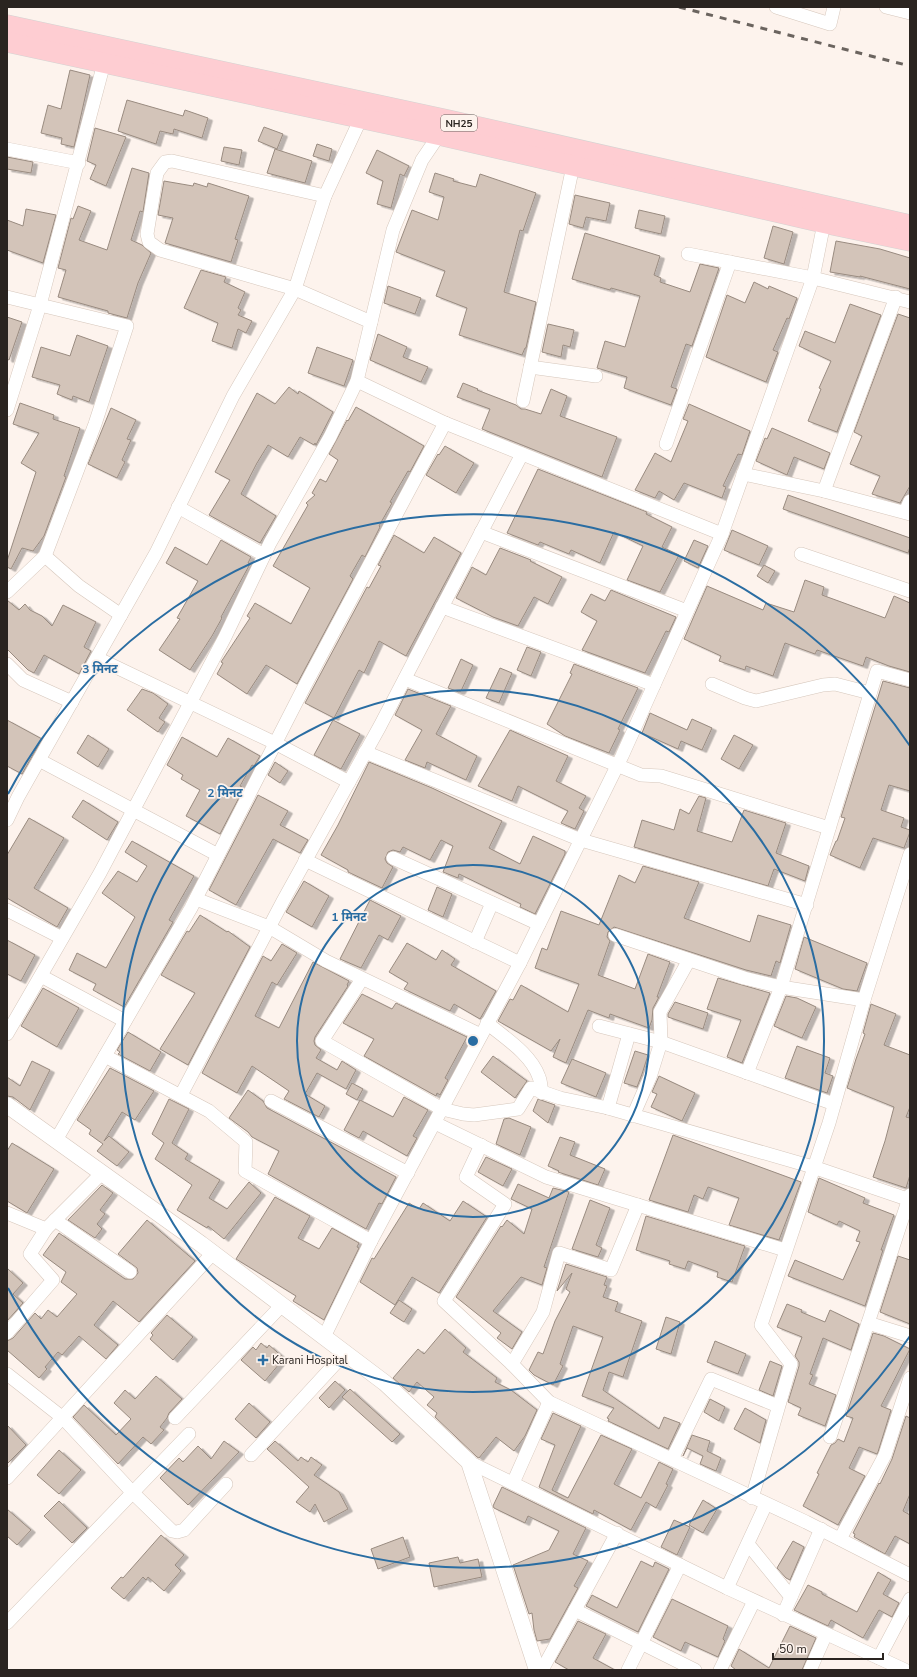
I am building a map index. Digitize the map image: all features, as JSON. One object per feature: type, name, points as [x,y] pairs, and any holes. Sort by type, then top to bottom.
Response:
[{"type":"main road","name":"NH25","points":[[7,25],[448,120],[910,225]]},
{"type":"main road","name":"NH25","points":[[7,42],[439,135],[824,223],[910,241]]},
{"type":"street","points":[[776,7],[830,24],[834,7]]},
{"type":"street","points":[[886,7],[910,14]]},
{"type":"street","points":[[7,410],[40,305],[104,63]]},
{"type":"street","points":[[7,820],[18,797],[156,553],[233,396],[294,289],[325,196],[361,118]]},
{"type":"street","points":[[7,1034],[100,873],[225,637],[264,555],[330,437],[357,380],[393,230],[422,160],[439,135]]},
{"type":"street","points":[[7,149],[78,163]]},
{"type":"street","points":[[325,196],[172,161],[165,162],[157,173],[147,234],[149,242],[160,250],[294,289],[371,322]]},
{"type":"street","points":[[523,402],[573,166]]},
{"type":"street","points":[[324,1337],[371,1241],[520,963],[581,840],[617,767],[722,534],[813,278],[824,223]]},
{"type":"street","points":[[688,254],[813,278],[910,302]]},
{"type":"street","points":[[666,444],[730,262]]},
{"type":"street","points":[[7,297],[127,326],[95,424],[45,556],[7,592]]},
{"type":"street","points":[[824,491],[896,298]]},
{"type":"street","points":[[530,367],[596,376]]},
{"type":"street","points":[[357,380],[445,423],[722,534]]},
{"type":"street","points":[[56,1140],[196,899],[275,743],[445,423]]},
{"type":"street","points":[[180,1095],[305,860],[405,679],[522,454]]},
{"type":"street","points":[[743,474],[908,509]]},
{"type":"street","points":[[178,507],[264,555]]},
{"type":"street","points":[[481,532],[687,611]]},
{"type":"street","points":[[801,554],[910,591]]},
{"type":"street","points":[[45,556],[79,586],[121,615]]},
{"type":"street","points":[[442,607],[654,685]]},
{"type":"street","points":[[97,658],[275,743],[349,782]]},
{"type":"street","points":[[7,664],[23,680],[72,702]]},
{"type":"street","points":[[747,1073],[781,987],[877,671],[910,680]]},
{"type":"street","points":[[405,679],[617,767],[641,775],[661,776],[829,828]]},
{"type":"street","points":[[712,684],[745,698],[756,700],[823,685],[835,684],[870,693]]},
{"type":"street","points":[[366,752],[581,840],[807,905]]},
{"type":"street","points":[[39,760],[218,855]]},
{"type":"street","points":[[752,1498],[791,1364],[761,1325],[834,1104],[864,1000],[910,854]]},
{"type":"street","points":[[393,858],[539,924]]},
{"type":"street","points":[[305,860],[520,963]]},
{"type":"street","points":[[196,899],[269,927],[326,961],[481,1036]]},
{"type":"street","points":[[475,942],[492,903]]},
{"type":"street","points":[[7,910],[62,938]]},
{"type":"street","points":[[615,935],[744,978],[781,987],[864,1000]]},
{"type":"street","points":[[633,1116],[650,1077],[661,1042],[660,1012],[689,960]]},
{"type":"street","points":[[41,976],[125,1021]]},
{"type":"street","points":[[362,979],[322,1041],[442,1109],[463,1114],[491,1113],[518,1108],[530,1088],[542,1093],[608,1108],[813,1167],[910,1199],[830,1437]]},
{"type":"street","points":[[487,1023],[524,1054],[533,1065],[540,1078],[542,1093]]},
{"type":"street","points":[[599,1026],[661,1042],[834,1104]]},
{"type":"street","points":[[608,1108],[629,1034]]},
{"type":"street","points":[[106,1056],[209,1111],[246,1142],[245,1171],[371,1241]]},
{"type":"street","points":[[271,1101],[408,1173]]},
{"type":"street","points":[[7,1105],[213,1253],[384,1383],[469,1462],[783,1615],[900,1669]]},
{"type":"street","points":[[435,1123],[546,1177],[785,1250]]},
{"type":"street","points":[[481,1145],[466,1177],[505,1204],[444,1301],[512,1364],[549,1402],[821,1529],[910,1575]]},
{"type":"street","points":[[7,1333],[53,1280],[30,1254],[50,1225],[102,1173]]},
{"type":"street","points":[[512,1364],[543,1312],[559,1253],[611,1270],[638,1205]]},
{"type":"street","points":[[7,1213],[50,1225],[130,1272]]},
{"type":"street","points":[[7,1478],[213,1253]]},
{"type":"street","points":[[175,1418],[282,1305]]},
{"type":"street","points":[[868,1323],[910,1336]]},
{"type":"street","points":[[251,1454],[345,1353]]},
{"type":"street","points":[[7,1374],[63,1418],[166,1527],[177,1532],[184,1530],[226,1484]]},
{"type":"street","points":[[840,1539],[885,1455],[910,1378]]},
{"type":"street","points":[[672,1459],[711,1379],[778,1406]]},
{"type":"street","points":[[513,1483],[549,1402]]},
{"type":"street","points":[[7,1623],[189,1434]]},
{"type":"street","points":[[469,1462],[537,1670]]},
{"type":"street","points":[[727,1588],[766,1504]]},
{"type":"street","points":[[783,1615],[821,1529]]},
{"type":"street","points":[[542,1670],[617,1534]]},
{"type":"street","points":[[748,1544],[791,1597]]},
{"type":"street","points":[[628,1670],[680,1565]]},
{"type":"street","points":[[879,1658],[910,1599]]},
{"type":"street","points":[[720,1670],[754,1601]]},
{"type":"street","points":[[575,1610],[695,1670]]},
{"type":"street","points":[[810,1670],[826,1634]]},
{"type":"building","points":[[70,70],[90,75],[74,147],[61,144],[62,138],[41,133],[48,105],[61,109]]},
{"type":"building","points":[[127,100],[183,116],[185,110],[208,118],[202,138],[174,129],[173,134],[160,131],[156,144],[118,131]]},
{"type":"building","points":[[264,127],[283,134],[277,149],[258,141]]},
{"type":"building","points":[[95,128],[126,137],[106,186],[90,179],[96,165],[87,161]]},
{"type":"building","points":[[317,144],[332,149],[329,161],[313,156]]},
{"type":"building","points":[[224,147],[242,150],[239,165],[221,161]]},
{"type":"building","points":[[275,149],[312,161],[305,183],[267,173]]},
{"type":"building","points":[[377,150],[409,166],[404,176],[400,174],[391,208],[377,204],[383,181],[366,173]]},
{"type":"building","points":[[7,157],[33,162],[31,173],[7,169]]},
{"type":"building","points":[[132,168],[149,173],[143,212],[140,211],[131,240],[142,245],[151,253],[138,283],[127,318],[58,297],[66,270],[58,268],[71,218],[73,219],[78,206],[91,211],[79,240],[107,250]]},
{"type":"building","points":[[435,173],[454,179],[453,181],[476,187],[480,174],[536,193],[523,231],[520,230],[504,292],[536,302],[526,348],[522,355],[459,335],[467,308],[436,296],[445,271],[396,252],[412,210],[438,220],[444,197],[429,192]]},
{"type":"building","points":[[164,181],[193,186],[194,183],[207,187],[208,183],[249,196],[235,239],[238,240],[231,262],[165,243],[173,218],[158,215]]},
{"type":"building","points":[[575,195],[610,203],[606,221],[586,217],[583,228],[569,224]]},
{"type":"building","points":[[26,209],[56,215],[43,263],[7,250],[7,220],[23,226]]},
{"type":"building","points":[[639,210],[665,216],[661,234],[635,228]]},
{"type":"building","points":[[773,226],[793,232],[784,264],[764,258]]},
{"type":"building","points":[[585,233],[660,256],[654,275],[661,278],[660,282],[690,292],[700,264],[719,268],[692,346],[686,344],[671,387],[677,389],[671,405],[624,388],[627,377],[597,368],[605,341],[625,347],[640,296],[611,288],[610,290],[572,279]]},
{"type":"building","points":[[836,241],[880,249],[910,258],[910,289],[860,276],[830,272]]},
{"type":"building","points":[[201,270],[226,277],[224,282],[245,292],[238,308],[241,310],[238,315],[252,321],[246,333],[238,329],[232,348],[212,341],[218,323],[184,308]]},
{"type":"building","points":[[754,282],[768,289],[769,286],[797,298],[789,319],[787,318],[773,350],[778,352],[766,382],[706,357],[727,295],[745,303]]},
{"type":"building","points":[[388,286],[421,298],[415,314],[384,303]]},
{"type":"building","points":[[850,304],[881,315],[837,432],[808,421],[821,389],[819,388],[831,361],[799,346],[805,331],[835,343]]},
{"type":"building","points":[[898,314],[910,318],[910,486],[900,503],[872,494],[880,476],[850,464],[862,436],[854,432]]},
{"type":"building","points":[[7,317],[22,322],[9,360],[7,359]]},
{"type":"building","points":[[548,324],[574,330],[570,347],[563,345],[561,357],[542,352]]},
{"type":"building","points":[[378,334],[407,347],[403,357],[428,367],[421,382],[370,360]]},
{"type":"building","points":[[77,335],[108,346],[89,402],[73,396],[72,400],[57,394],[60,385],[32,377],[41,347],[70,356]]},
{"type":"building","points":[[317,347],[353,360],[344,386],[308,373]]},
{"type":"building","points":[[463,383],[516,405],[521,409],[541,414],[551,389],[567,396],[560,416],[617,437],[602,477],[482,429],[490,409],[457,397]]},
{"type":"building","points":[[289,387],[298,394],[299,391],[333,412],[316,445],[315,443],[314,445],[300,437],[288,457],[268,445],[257,463],[241,494],[276,516],[260,543],[209,515],[230,480],[215,472],[257,393],[275,404]]},
{"type":"building","points":[[20,403],[54,415],[53,419],[80,428],[64,476],[66,477],[44,536],[33,551],[22,548],[11,569],[7,567],[7,561],[36,472],[21,463],[39,433],[13,424]]},
{"type":"building","points":[[689,404],[750,431],[742,455],[738,454],[723,486],[726,487],[722,498],[684,483],[674,500],[659,491],[655,498],[635,490],[655,453],[671,462],[688,421],[683,419]]},
{"type":"building","points":[[356,407],[424,446],[410,472],[408,471],[390,502],[392,503],[379,526],[380,527],[365,557],[362,555],[350,576],[353,579],[297,684],[266,665],[247,694],[217,674],[223,663],[221,662],[250,618],[247,616],[255,603],[291,624],[310,588],[273,566],[308,505],[306,503],[315,495],[312,493],[320,479],[326,482],[338,460],[329,454],[347,420],[348,421]]},
{"type":"building","points":[[111,408],[136,420],[127,439],[131,440],[122,460],[125,462],[117,478],[88,464]]},
{"type":"building","points":[[772,428],[830,453],[824,469],[794,457],[787,475],[756,461],[765,438],[767,439]]},
{"type":"building","points":[[445,446],[474,463],[456,493],[426,475],[438,454],[439,455]]},
{"type":"building","points":[[538,469],[647,512],[646,514],[672,527],[662,547],[679,555],[660,592],[627,580],[643,546],[614,532],[600,563],[571,550],[569,554],[540,542],[538,545],[507,533]]},
{"type":"building","points":[[788,495],[910,538],[908,553],[783,509]]},
{"type":"building","points":[[732,530],[768,546],[759,565],[724,550]]},
{"type":"building","points":[[394,535],[424,553],[434,537],[461,553],[406,656],[379,641],[364,673],[359,670],[334,718],[305,703],[367,587],[369,588],[381,566],[378,565]]},
{"type":"building","points":[[221,540],[251,557],[248,563],[250,564],[212,636],[190,670],[159,650],[180,619],[177,618],[198,581],[166,563],[175,547],[207,565]]},
{"type":"building","points":[[694,540],[708,546],[698,568],[684,561]]},
{"type":"building","points":[[500,548],[531,560],[530,561],[562,577],[548,604],[534,597],[518,626],[493,617],[456,598],[472,567],[486,575]]},
{"type":"building","points":[[764,565],[775,571],[768,583],[757,576]]},
{"type":"building","points":[[805,580],[824,587],[822,595],[885,618],[894,596],[910,603],[910,672],[866,657],[863,666],[817,650],[815,654],[785,643],[773,676],[746,666],[745,670],[719,661],[721,656],[684,639],[707,586],[763,610],[766,603],[794,612]]},
{"type":"building","points":[[611,590],[676,617],[669,632],[666,631],[645,673],[582,650],[597,621],[581,612],[591,594],[605,601]]},
{"type":"building","points":[[7,600],[19,610],[25,604],[30,610],[42,616],[52,626],[63,605],[96,622],[84,647],[91,651],[79,674],[44,655],[34,673],[28,670],[7,649]]},
{"type":"building","points":[[527,647],[541,652],[531,676],[517,670]]},
{"type":"building","points":[[461,659],[473,665],[461,691],[459,692],[448,688]]},
{"type":"building","points":[[574,664],[638,688],[618,729],[620,730],[609,753],[565,736],[547,724],[572,674],[570,673]]},
{"type":"building","points":[[500,668],[512,673],[499,703],[486,698]]},
{"type":"building","points":[[883,681],[910,688],[910,791],[889,785],[881,810],[904,818],[901,827],[910,830],[910,832],[904,848],[873,838],[860,868],[830,855],[837,841],[845,818],[841,817]]},
{"type":"building","points":[[142,689],[153,693],[168,704],[159,718],[165,722],[158,732],[127,710]]},
{"type":"building","points":[[408,689],[451,706],[436,734],[477,756],[466,780],[427,762],[425,768],[405,760],[422,730],[395,715]]},
{"type":"building","points":[[650,713],[687,730],[692,719],[712,728],[702,750],[681,741],[678,749],[642,733]]},
{"type":"building","points":[[7,720],[42,739],[22,774],[7,766]]},
{"type":"building","points":[[333,720],[360,734],[341,769],[314,755]]},
{"type":"building","points":[[510,730],[568,756],[556,781],[586,796],[579,808],[584,811],[575,829],[561,823],[568,811],[518,786],[512,801],[478,786]]},
{"type":"building","points":[[88,735],[109,749],[98,767],[77,753]]},
{"type":"building","points":[[734,735],[753,745],[739,769],[721,759]]},
{"type":"building","points":[[182,737],[217,757],[228,738],[260,756],[254,766],[252,765],[240,786],[244,788],[220,834],[186,816],[200,790],[181,779],[183,775],[167,765]]},
{"type":"building","points":[[275,762],[288,771],[280,783],[268,775]]},
{"type":"building","points":[[369,762],[432,788],[502,821],[489,848],[520,864],[533,836],[565,851],[565,854],[535,914],[520,907],[521,904],[459,874],[458,878],[443,872],[453,846],[441,840],[430,860],[403,847],[400,852],[393,850],[388,852],[385,859],[387,863],[393,867],[382,888],[348,872],[348,870],[321,855],[338,825]]},
{"type":"building","points":[[258,795],[288,811],[280,825],[308,840],[300,853],[273,839],[236,905],[209,890]]},
{"type":"building","points":[[699,796],[706,798],[697,831],[732,842],[744,810],[786,823],[776,853],[809,866],[805,881],[774,869],[768,886],[634,847],[642,820],[674,830],[680,809],[689,814]]},
{"type":"building","points":[[83,800],[118,822],[107,840],[72,817]]},
{"type":"building","points":[[29,818],[64,838],[34,888],[68,908],[57,927],[7,898],[7,855]]},
{"type":"building","points":[[132,841],[194,876],[169,920],[173,922],[124,1007],[93,990],[96,984],[69,970],[77,953],[106,968],[135,917],[102,893],[118,871],[137,882],[147,866],[125,852]]},
{"type":"building","points":[[643,866],[699,882],[684,918],[750,942],[758,915],[791,925],[780,963],[776,961],[771,976],[746,970],[614,927],[608,932],[607,937],[610,941],[598,975],[635,989],[648,954],[670,962],[657,997],[659,997],[653,1008],[652,1020],[649,1028],[610,1014],[609,1018],[588,1010],[566,1063],[553,1057],[560,1039],[551,1051],[498,1021],[510,999],[513,1000],[521,985],[568,1012],[579,984],[535,968],[542,948],[547,950],[561,911],[599,925],[619,875],[635,883]]},
{"type":"building","points":[[304,881],[329,896],[312,927],[286,912]]},
{"type":"building","points":[[437,887],[452,894],[443,917],[428,910]]},
{"type":"building","points":[[370,900],[401,916],[388,940],[379,935],[361,968],[340,959]]},
{"type":"building","points":[[200,915],[227,932],[228,931],[250,947],[188,1065],[160,1049],[195,993],[161,975],[187,931],[189,932]]},
{"type":"building","points":[[804,937],[867,963],[857,991],[843,989],[795,969]]},
{"type":"building","points":[[7,940],[35,955],[21,981],[7,974]]},
{"type":"building","points":[[407,943],[436,960],[442,950],[455,959],[451,965],[496,991],[480,1019],[454,1004],[450,1011],[404,989],[408,983],[389,972]]},
{"type":"building","points":[[282,944],[297,953],[277,985],[272,982],[255,1016],[279,1028],[313,962],[349,981],[348,986],[315,1037],[314,1041],[315,1045],[321,1050],[316,1058],[337,1070],[342,1061],[356,1070],[346,1089],[317,1073],[305,1094],[325,1106],[319,1117],[284,1099],[289,1091],[252,1066],[237,1093],[202,1073],[263,956],[271,961]]},
{"type":"building","points":[[718,978],[770,993],[742,1063],[727,1057],[741,1020],[707,1009]]},
{"type":"building","points":[[43,988],[79,1008],[57,1047],[21,1026]]},
{"type":"building","points":[[362,994],[392,1009],[396,1003],[467,1037],[445,1078],[448,1080],[440,1095],[437,1093],[436,1096],[364,1056],[374,1039],[343,1023]]},
{"type":"building","points":[[786,996],[797,998],[816,1007],[802,1038],[774,1026]]},
{"type":"building","points":[[675,1002],[708,1013],[703,1029],[668,1017],[668,1014]]},
{"type":"building","points":[[871,1004],[896,1014],[884,1045],[910,1055],[910,1107],[906,1117],[910,1118],[910,1175],[906,1188],[873,1177],[894,1107],[847,1088],[865,1034],[863,1033]]},
{"type":"building","points":[[128,1032],[161,1052],[150,1071],[118,1054],[120,1052],[117,1050]]},
{"type":"building","points":[[797,1046],[830,1058],[825,1073],[833,1076],[827,1093],[785,1078]]},
{"type":"building","points":[[635,1051],[648,1055],[637,1087],[624,1083]]},
{"type":"building","points":[[493,1056],[527,1081],[515,1098],[481,1072]]},
{"type":"building","points":[[572,1059],[606,1073],[596,1097],[561,1083]]},
{"type":"building","points":[[32,1061],[50,1070],[30,1110],[13,1097],[7,1096],[7,1077],[20,1086]]},
{"type":"building","points":[[110,1068],[154,1091],[135,1120],[122,1112],[104,1141],[109,1136],[129,1152],[117,1166],[97,1151],[103,1144],[89,1134],[91,1130],[77,1120]]},
{"type":"building","points":[[659,1076],[695,1093],[682,1121],[651,1107],[657,1094],[652,1092]]},
{"type":"building","points":[[352,1083],[363,1089],[357,1100],[346,1094]]},
{"type":"building","points":[[248,1090],[263,1101],[267,1108],[396,1177],[382,1204],[379,1203],[366,1229],[268,1174],[279,1151],[252,1137],[248,1132],[229,1118]]},
{"type":"building","points":[[404,1097],[428,1110],[413,1136],[417,1138],[407,1156],[363,1131],[359,1138],[344,1130],[360,1100],[393,1117]]},
{"type":"building","points":[[169,1099],[189,1109],[172,1143],[188,1154],[185,1159],[220,1180],[209,1198],[227,1209],[249,1182],[261,1193],[224,1239],[208,1226],[207,1228],[177,1210],[192,1185],[155,1159],[164,1143],[152,1134]]},
{"type":"building","points":[[538,1099],[555,1105],[548,1123],[533,1111]]},
{"type":"building","points":[[509,1118],[531,1127],[520,1155],[496,1144],[504,1119]]},
{"type":"building","points":[[673,1135],[801,1182],[779,1240],[729,1225],[739,1198],[708,1187],[703,1199],[694,1195],[688,1212],[649,1200]]},
{"type":"building","points":[[560,1137],[575,1142],[570,1155],[605,1169],[598,1185],[558,1172],[559,1171],[548,1166]]},
{"type":"building","points":[[12,1143],[54,1169],[27,1213],[7,1201],[7,1151]]},
{"type":"building","points":[[486,1157],[512,1169],[503,1186],[478,1172]]},
{"type":"building","points":[[819,1178],[865,1198],[863,1203],[894,1215],[881,1250],[883,1250],[865,1306],[788,1276],[795,1260],[843,1280],[860,1242],[856,1241],[860,1231],[839,1221],[837,1225],[808,1212]]},
{"type":"building","points":[[518,1184],[549,1198],[553,1188],[569,1192],[544,1267],[547,1268],[542,1285],[521,1277],[493,1311],[522,1332],[512,1349],[497,1338],[501,1333],[456,1297],[501,1226],[502,1227],[507,1220],[524,1234],[532,1209],[511,1199]]},
{"type":"building","points":[[102,1185],[113,1193],[100,1210],[105,1214],[97,1224],[102,1229],[95,1238],[68,1220]]},
{"type":"building","points":[[275,1197],[310,1216],[298,1238],[319,1249],[332,1228],[359,1243],[357,1247],[359,1248],[324,1320],[293,1301],[296,1296],[236,1259]]},
{"type":"building","points":[[590,1200],[610,1208],[596,1245],[602,1248],[598,1257],[572,1249]]},
{"type":"building","points":[[463,1201],[487,1217],[439,1293],[412,1277],[395,1305],[360,1282],[372,1258],[374,1259],[409,1203],[419,1209],[423,1203],[450,1221]]},
{"type":"building","points":[[646,1216],[745,1246],[732,1282],[717,1277],[718,1272],[688,1261],[685,1269],[669,1264],[670,1261],[636,1250]]},
{"type":"building","points":[[147,1220],[195,1261],[139,1322],[113,1301],[94,1325],[118,1345],[106,1359],[79,1336],[62,1355],[58,1352],[45,1367],[47,1369],[39,1378],[7,1350],[7,1341],[13,1338],[35,1313],[41,1319],[48,1310],[57,1317],[77,1294],[61,1282],[66,1272],[43,1255],[59,1233],[125,1279],[133,1279],[138,1273],[137,1268],[118,1254]]},
{"type":"building","points":[[898,1256],[910,1260],[910,1324],[880,1312]]},
{"type":"building","points":[[566,1264],[607,1277],[604,1285],[607,1286],[603,1297],[618,1302],[615,1311],[642,1321],[623,1377],[609,1372],[603,1390],[659,1429],[664,1417],[680,1423],[668,1449],[608,1421],[609,1419],[607,1418],[614,1408],[582,1396],[603,1337],[573,1326],[560,1364],[563,1366],[553,1385],[534,1375],[529,1370],[538,1352],[543,1354],[555,1321],[570,1292],[566,1289],[572,1273],[557,1291]]},
{"type":"building","points":[[7,1268],[23,1283],[13,1294],[23,1303],[7,1321]]},
{"type":"building","points":[[399,1300],[412,1309],[404,1322],[390,1313]]},
{"type":"building","points":[[787,1304],[802,1310],[801,1312],[825,1322],[830,1310],[859,1324],[851,1350],[823,1338],[810,1374],[813,1375],[809,1384],[836,1395],[825,1426],[798,1415],[801,1408],[788,1402],[799,1366],[799,1362],[795,1356],[802,1337],[777,1327]]},
{"type":"building","points":[[167,1315],[193,1337],[173,1360],[150,1339],[153,1335],[151,1333]]},
{"type":"building","points":[[666,1317],[680,1322],[671,1354],[656,1349]]},
{"type":"building","points":[[445,1329],[466,1348],[463,1352],[497,1378],[495,1382],[511,1390],[537,1410],[525,1436],[514,1451],[496,1437],[479,1458],[477,1457],[435,1417],[437,1413],[427,1405],[434,1397],[417,1382],[409,1392],[393,1378],[418,1349],[424,1354]]},
{"type":"building","points":[[873,1333],[884,1336],[910,1349],[881,1406],[891,1410],[877,1454],[859,1447],[849,1468],[865,1476],[838,1525],[803,1506],[831,1445],[838,1439],[844,1442],[853,1418],[846,1416]]},
{"type":"building","points":[[715,1341],[746,1354],[738,1374],[707,1362]]},
{"type":"building","points":[[261,1343],[267,1348],[269,1345],[284,1358],[265,1381],[241,1360],[253,1347],[256,1350]]},
{"type":"building","points":[[770,1361],[782,1366],[773,1396],[759,1390]]},
{"type":"building","points":[[156,1376],[182,1399],[169,1413],[160,1427],[164,1430],[151,1444],[143,1437],[118,1464],[73,1417],[84,1405],[116,1435],[131,1419],[114,1403],[125,1390],[135,1399]]},
{"type":"building","points":[[335,1381],[345,1390],[329,1408],[319,1398]]},
{"type":"building","points":[[350,1389],[400,1434],[392,1442],[342,1397]]},
{"type":"building","points":[[710,1399],[725,1407],[719,1421],[704,1412]]},
{"type":"building","points":[[249,1403],[270,1422],[256,1438],[235,1419]]},
{"type":"building","points":[[745,1408],[766,1420],[760,1443],[734,1429]]},
{"type":"building","points":[[553,1413],[581,1426],[552,1490],[568,1498],[601,1435],[632,1449],[614,1484],[641,1498],[659,1462],[673,1469],[666,1484],[668,1485],[656,1508],[646,1502],[631,1530],[594,1510],[593,1514],[539,1487],[555,1445],[541,1439]]},
{"type":"building","points":[[906,1416],[910,1418],[910,1494],[903,1511],[910,1515],[910,1544],[895,1536],[885,1554],[854,1537],[855,1534],[853,1533],[892,1459]]},
{"type":"building","points":[[7,1425],[26,1445],[7,1464]]},
{"type":"building","points":[[692,1435],[710,1441],[707,1451],[721,1458],[716,1471],[700,1464],[703,1456],[687,1448],[683,1456]]},
{"type":"building","points":[[224,1441],[239,1452],[188,1505],[160,1478],[179,1458],[183,1462],[198,1446],[211,1459]]},
{"type":"building","points":[[275,1441],[298,1461],[301,1457],[308,1462],[311,1457],[322,1465],[314,1475],[339,1492],[348,1509],[324,1522],[315,1504],[310,1512],[296,1502],[309,1487],[267,1449]]},
{"type":"building","points":[[59,1450],[81,1470],[59,1494],[37,1475]]},
{"type":"building","points":[[502,1487],[586,1528],[573,1554],[588,1561],[574,1586],[578,1588],[550,1639],[537,1641],[532,1613],[529,1614],[513,1565],[549,1550],[559,1531],[528,1516],[525,1523],[494,1508],[493,1506]]},
{"type":"building","points":[[703,1500],[717,1509],[703,1533],[689,1525]]},
{"type":"building","points":[[59,1501],[87,1528],[72,1543],[44,1516]]},
{"type":"building","points":[[7,1509],[31,1530],[17,1545],[7,1536]]},
{"type":"building","points":[[674,1520],[690,1527],[677,1555],[661,1547]]},
{"type":"building","points":[[161,1535],[184,1555],[175,1565],[181,1571],[164,1591],[148,1577],[146,1580],[143,1577],[124,1599],[111,1588],[121,1577],[123,1578]]},
{"type":"building","points":[[403,1537],[410,1557],[378,1569],[371,1549]]},
{"type":"building","points":[[793,1541],[804,1547],[790,1580],[786,1578],[777,1568]]},
{"type":"building","points":[[458,1557],[460,1563],[478,1559],[482,1577],[434,1587],[429,1563]]},
{"type":"building","points":[[641,1561],[653,1567],[655,1562],[669,1569],[638,1632],[586,1606],[592,1595],[617,1608]]},
{"type":"building","points":[[878,1572],[891,1580],[883,1594],[899,1603],[892,1617],[879,1610],[863,1638],[831,1620],[828,1626],[794,1610],[808,1585],[857,1612]]},
{"type":"building","points":[[672,1599],[728,1626],[723,1639],[725,1641],[718,1657],[685,1642],[681,1651],[653,1637]]},
{"type":"building","points":[[578,1621],[606,1634],[593,1658],[615,1670],[569,1670],[555,1662]]},
{"type":"building","points":[[790,1626],[816,1638],[802,1670],[736,1670],[731,1666],[739,1649],[769,1668]]},
{"type":"railway","points":[[679,7],[910,66]]},
{"type":"place","name":"Karani Hospital","points":[[263,1360]]}]
